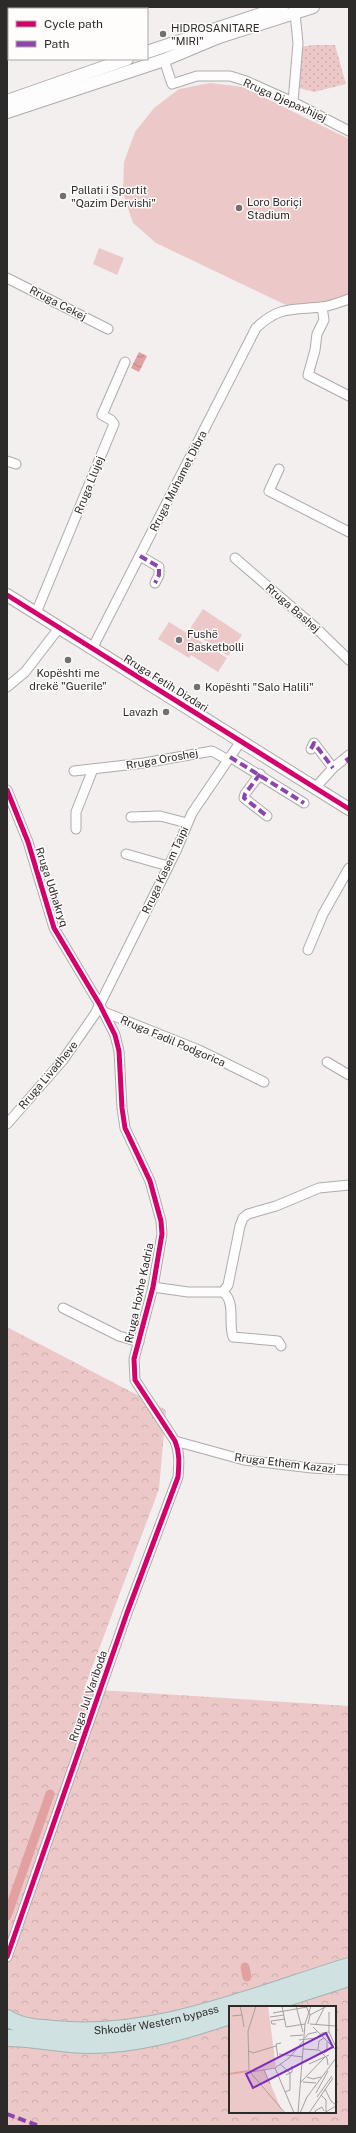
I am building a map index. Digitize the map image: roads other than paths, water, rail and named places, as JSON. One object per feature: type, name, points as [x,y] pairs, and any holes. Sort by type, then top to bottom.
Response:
[{"type":"highway","name":"Shkodër Western bypass","points":[[7,2018],[30,2026],[66,2030],[87,2031],[131,2028],[185,2017],[349,1966]]},
{"type":"highway","points":[[262,2006],[349,1978]]},
{"type":"highway","name":"Shkodër Western bypass","points":[[7,2038],[71,2044],[113,2044],[183,2031],[229,2016]]},
{"type":"main road","points":[[148,52],[282,7]]},
{"type":"main road","points":[[7,112],[164,60],[219,37],[313,7]]},
{"type":"main road","points":[[7,101],[124,60]]},
{"type":"main road","name":"Rruga Fetih Dizdari","points":[[7,595],[349,809]]},
{"type":"street","points":[[293,102],[298,43],[295,13]]},
{"type":"street","name":"Rruga Djepaxhijej","points":[[164,60],[172,84],[198,76],[230,76],[246,81],[293,102],[349,131]]},
{"type":"street","name":"Rruga Cekej","points":[[7,278],[108,329]]},
{"type":"street","points":[[349,299],[322,307],[324,320],[317,334],[315,350],[308,375],[349,396]]},
{"type":"street","name":"Rruga Muhamet Dibra","points":[[92,649],[256,328],[268,317],[282,311],[299,308],[322,307]]},
{"type":"street","name":"Rruga Llujej","points":[[36,613],[114,424],[111,420],[102,415],[125,362]]},
{"type":"street","points":[[7,461],[16,464]]},
{"type":"street","points":[[279,469],[269,491],[349,532]]},
{"type":"street","points":[[140,556],[159,567],[159,575],[155,583]]},
{"type":"street","name":"Rruga Bashej","points":[[235,558],[316,628],[349,660]]},
{"type":"street","points":[[7,687],[25,672],[59,628]]},
{"type":"street","name":"Rruga Kasem Taipi","points":[[102,1009],[187,823],[200,800],[241,742]]},
{"type":"street","points":[[311,749],[314,743],[333,768]]},
{"type":"street","name":"Rruga Oroshej","points":[[74,771],[212,751],[229,759]]},
{"type":"street","points":[[315,788],[333,768],[348,758]]},
{"type":"street","points":[[229,759],[260,774],[304,803]]},
{"type":"street","points":[[76,829],[76,812],[93,769]]},
{"type":"street","points":[[260,774],[244,794],[244,798],[267,816]]},
{"type":"street","name":"Rruga Udhakryq","points":[[7,790],[28,842],[54,928],[102,1009]]},
{"type":"street","points":[[131,817],[160,816],[187,823]]},
{"type":"street","points":[[126,854],[168,866]]},
{"type":"street","points":[[308,950],[323,914],[349,868]]},
{"type":"street","name":"Rruga Fadil Podgorica","points":[[102,1009],[199,1050],[264,1082]]},
{"type":"street","name":"Rruga Livadheve","points":[[7,1124],[63,1060],[102,1009]]},
{"type":"street","name":"Rruga Hoxhe Kadria","points":[[102,1009],[115,1035],[119,1051],[122,1108],[125,1128],[150,1181],[161,1221],[162,1234],[153,1287],[134,1359],[135,1380],[175,1441]]},
{"type":"street","points":[[327,1062],[349,1075]]},
{"type":"street","points":[[223,1292],[228,1285],[243,1218],[248,1214],[276,1206],[319,1188],[349,1185]]},
{"type":"street","points":[[153,1287],[188,1292],[223,1292]]},
{"type":"street","points":[[223,1292],[230,1303],[230,1330],[233,1337],[278,1341],[281,1346]]},
{"type":"street","points":[[63,1308],[119,1336],[138,1342]]},
{"type":"street","name":"Rruga Ethem Kazazi","points":[[175,1441],[244,1460],[312,1468],[349,1470]]},
{"type":"street","name":"Rruga Jul Variboda","points":[[7,1957],[127,1613],[178,1477],[179,1449],[175,1441]]},
{"type":"water","points":[[139,352],[147,356],[139,372],[131,368]]},
{"type":"waterway","points":[[7,1916],[50,1794]]},
{"type":"waterway","points":[[245,1967],[247,1977]]},
{"type":"place","name":"HIDROSANITARE \"MIRI\"","points":[[163,34]]},
{"type":"place","name":"Pallati i Sportit \"Qazim Dervishi\"","points":[[63,196]]},
{"type":"place","name":"Loro Boriçi Stadium","points":[[239,208]]},
{"type":"place","name":"Fushë Basketbolli","points":[[179,640]]},
{"type":"place","name":"Kopështi me drekë \"Guerile\"","points":[[68,660]]},
{"type":"place","name":"Kopështi \"Salo Halili\"","points":[[197,687]]},
{"type":"place","name":"Lavazh","points":[[166,712]]}]
